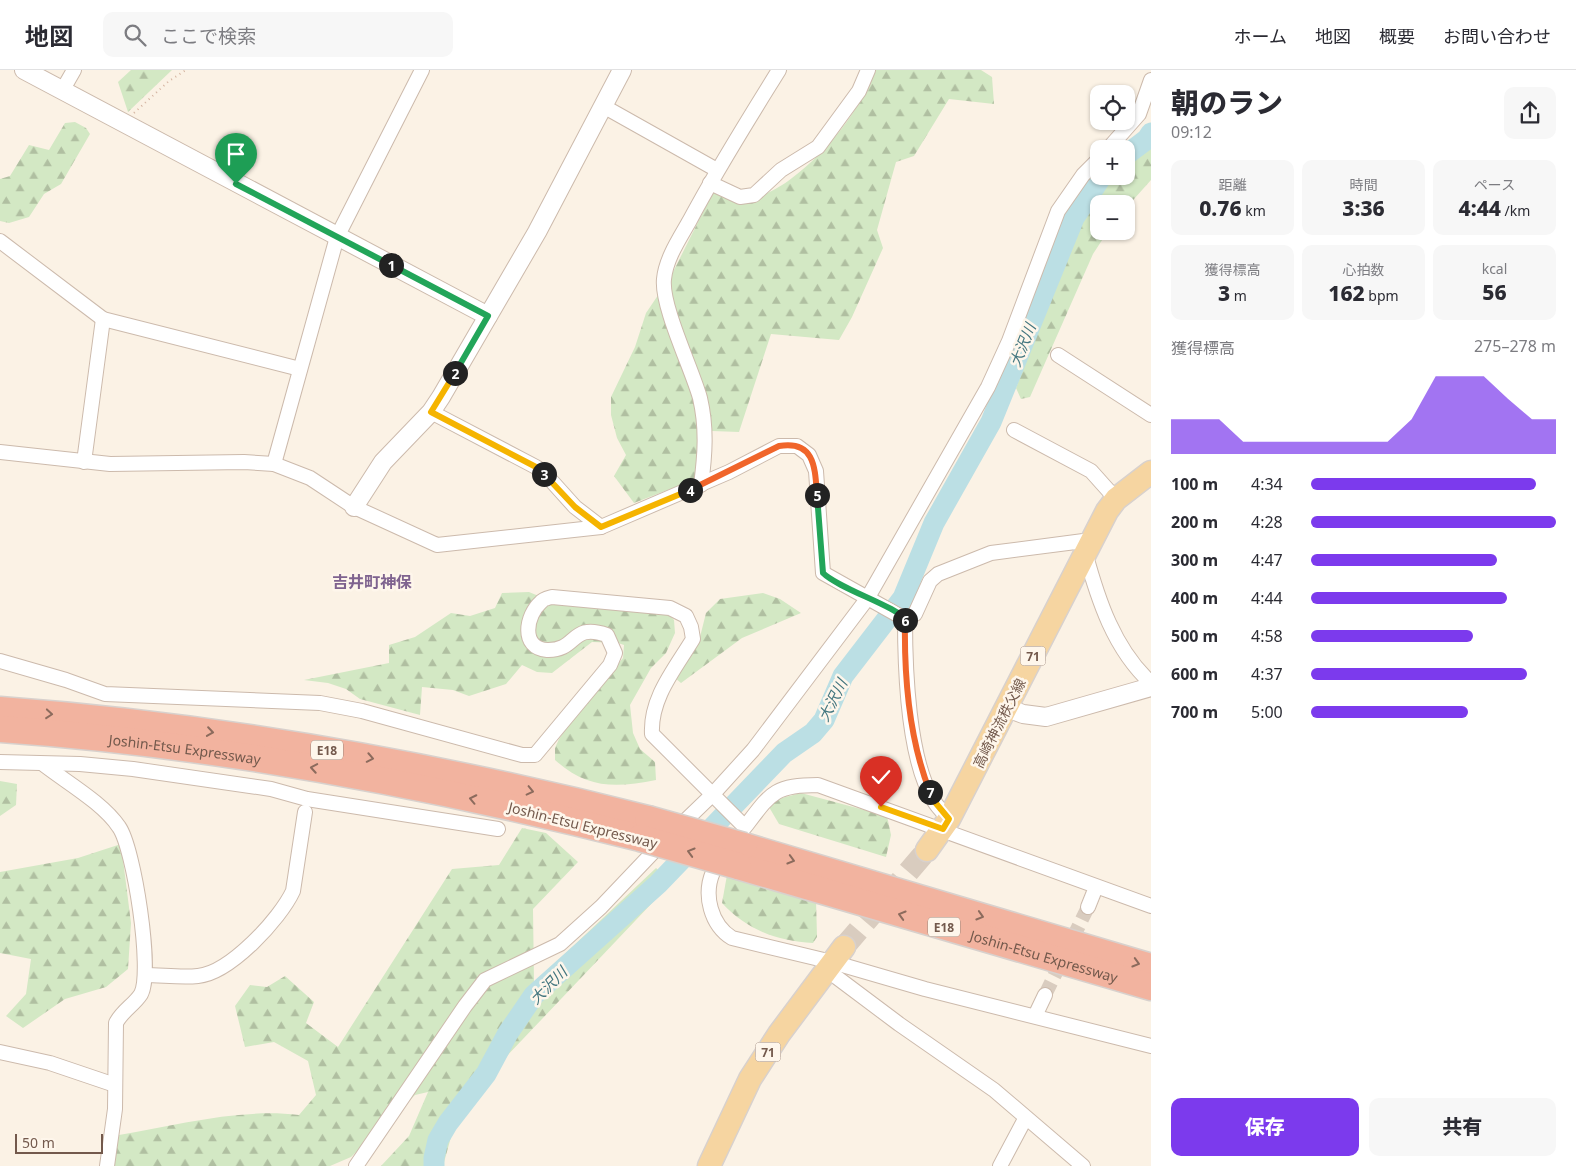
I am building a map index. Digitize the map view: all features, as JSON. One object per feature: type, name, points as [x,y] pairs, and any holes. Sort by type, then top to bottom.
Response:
[{"type":"highway","name":"Joshin-Etsu Expressway","points":[[0,710],[171,726],[311,747],[458,775],[741,856],[1151,967]]},
{"type":"highway","name":"Joshin-Etsu Expressway","points":[[0,729],[168,746],[307,766],[521,808],[644,829]]},
{"type":"highway","name":"Joshin-Etsu Expressway","points":[[741,856],[1151,987]]},
{"type":"main road","name":"高崎神流秩父線","points":[[927,850],[946,824],[1007,708],[1106,511],[1116,499],[1151,472]]},
{"type":"main road","name":"71","points":[[709,1166],[750,1079],[834,960]]},
{"type":"street","points":[[24,70],[488,316]]},
{"type":"street","points":[[62,91],[74,70]]},
{"type":"street","points":[[274,464],[337,237],[422,70]]},
{"type":"street","points":[[354,507],[383,462],[431,412],[537,232],[622,70]]},
{"type":"street","points":[[701,485],[706,445],[700,398],[665,298],[664,279],[670,258],[717,170],[779,70]]},
{"type":"street","points":[[710,183],[740,197],[754,195],[781,170],[818,147],[859,92],[868,70]]},
{"type":"street","points":[[1116,140],[1139,114],[1151,80]]},
{"type":"street","points":[[603,106],[717,170]]},
{"type":"street","points":[[356,1166],[465,1006],[485,980],[560,944],[601,907],[659,846],[713,794],[753,750],[867,599],[887,568],[926,494],[988,387],[1009,341],[1058,211],[1082,175],[1090,167]]},
{"type":"street","points":[[0,241],[103,320],[300,369]]},
{"type":"street","points":[[84,462],[103,320]]},
{"type":"street","points":[[1058,355],[1151,415]]},
{"type":"street","points":[[431,412],[536,467],[548,477],[575,507],[601,527]]},
{"type":"street","points":[[1014,430],[1091,471],[1116,499]]},
{"type":"street","points":[[0,452],[84,462],[156,465],[244,462],[274,464],[310,478],[354,507],[437,544],[601,527],[701,485],[779,446],[789,445],[803,448],[813,462],[816,471],[821,569],[827,577],[867,599],[902,615],[905,619],[911,726],[914,746],[920,767],[946,824]]},
{"type":"street","points":[[905,619],[915,614],[930,581],[938,574],[991,553],[1088,546],[1102,609],[1116,637],[1137,670],[1151,683]]},
{"type":"street","points":[[0,661],[66,680],[105,694],[320,703],[362,711],[522,755],[535,755],[610,665],[615,653],[607,635],[594,631],[584,631],[560,649],[544,650],[531,642],[526,632],[531,617],[541,601],[552,597],[670,608],[686,616],[691,627],[692,639],[655,702],[651,717],[652,734],[745,827],[772,793],[794,785],[818,785],[946,824],[1096,887],[1151,906]]},
{"type":"street","points":[[1007,708],[1023,714],[1046,716],[1151,687]]},
{"type":"street","points":[[0,762],[80,764],[133,769],[271,790],[307,799],[498,829]]},
{"type":"street","points":[[43,764],[103,810],[119,826],[127,841],[136,880],[145,975],[140,994],[116,1022],[115,1109],[107,1166]]},
{"type":"street","points":[[145,975],[199,976],[221,968],[257,939],[289,899],[293,891],[305,812]]},
{"type":"street","points":[[713,872],[709,884],[710,905],[717,924],[723,933],[732,938],[834,960],[925,989],[1151,1046]]},
{"type":"street","points":[[1088,907],[1096,887]]},
{"type":"street","points":[[834,960],[900,1024],[994,1090],[1025,1119],[1083,1166]]},
{"type":"street","points":[[1035,1016],[1045,994]]},
{"type":"street","points":[[0,1052],[50,1063],[115,1085]]},
{"type":"street","points":[[1000,1166],[1025,1119]]},
{"type":"path","points":[[123,124],[169,81],[186,70]]},
{"type":"green space","points":[[131,70],[172,70],[128,112],[118,82]]},
{"type":"green space","points":[[876,70],[981,70],[992,77],[994,104],[949,99],[914,156],[896,162],[877,230],[883,248],[852,317],[839,340],[771,334],[739,432],[712,431],[701,433],[696,479],[634,503],[614,476],[626,455],[617,438],[611,415],[611,397],[635,347],[646,313],[671,276],[713,192],[745,204],[787,182],[818,156],[830,143],[861,100]]},
{"type":"green space","points":[[75,122],[86,128],[90,134],[61,184],[44,194],[29,217],[9,223],[0,221],[0,179],[10,176],[29,145],[49,150],[65,123]]},
{"type":"green space","points":[[1151,140],[1151,180],[1135,198],[1135,195],[1094,195],[1101,185],[1135,185],[1135,155]]},
{"type":"green space","points":[[1090,202],[1090,240],[1102,240],[1093,254],[1030,397],[1021,399],[1016,388],[1073,232]]},
{"type":"green space","points":[[529,592],[553,602],[667,612],[674,620],[675,633],[666,653],[651,668],[630,705],[633,733],[640,749],[655,762],[656,780],[615,785],[602,784],[590,781],[567,770],[555,760],[555,748],[559,739],[578,711],[623,658],[624,645],[618,643],[592,642],[552,673],[537,672],[522,665],[506,684],[469,696],[453,690],[422,687],[420,715],[360,699],[346,689],[328,683],[304,680],[389,663],[389,645],[415,637],[451,613],[470,616],[495,608],[502,593]]},
{"type":"green space","points":[[763,593],[780,599],[801,613],[742,638],[681,683],[675,678],[700,637],[706,613],[720,599]]},
{"type":"green space","points":[[0,781],[17,784],[16,805],[0,816]]},
{"type":"green space","points":[[801,793],[887,816],[891,835],[886,857],[779,824],[766,802]]},
{"type":"green space","points":[[522,828],[546,833],[578,862],[533,909],[534,983],[656,868],[672,882],[505,1058],[454,1126],[443,1166],[381,1166],[409,1136],[428,1092],[415,1095],[351,1157],[330,1166],[113,1166],[119,1135],[186,1122],[231,1116],[276,1113],[299,1115],[316,1095],[308,1061],[274,1042],[245,1047],[235,1006],[250,985],[267,987],[285,976],[314,1002],[306,1023],[338,1047],[452,869],[499,865]]},
{"type":"green space","points":[[121,844],[131,923],[128,969],[106,987],[65,999],[23,1028],[6,1016],[26,994],[31,959],[0,953],[0,872],[78,858]]},
{"type":"green space","points":[[727,875],[816,899],[817,937],[813,943],[775,937],[752,927],[742,920],[722,903]]},
{"type":"waterway","name":"大沢川","points":[[1135,148],[1147,139],[1151,133]]},
{"type":"waterway","name":"大沢川","points":[[434,1166],[438,1140],[448,1123],[486,1074],[508,1033],[534,995],[658,884],[784,753],[813,733],[824,720],[843,676],[903,598],[934,523],[991,422],[1074,218],[1096,185]]},
{"type":"tunnel","points":[[844,947],[927,850]]},
{"type":"tunnel","points":[[1045,995],[1088,907]]},
{"type":"district","name":"吉井町神保","points":[[372,582]]},
{"type":"route","points":[[236,184],[488,316],[431,412],[536,467],[548,477],[575,507],[601,527],[729,472],[779,446],[789,445],[803,448],[810,455],[816,471],[821,569],[823,573],[867,599],[902,615],[905,619],[911,726],[914,746],[920,767],[934,801],[949,819],[943,829],[881,807]]}]
